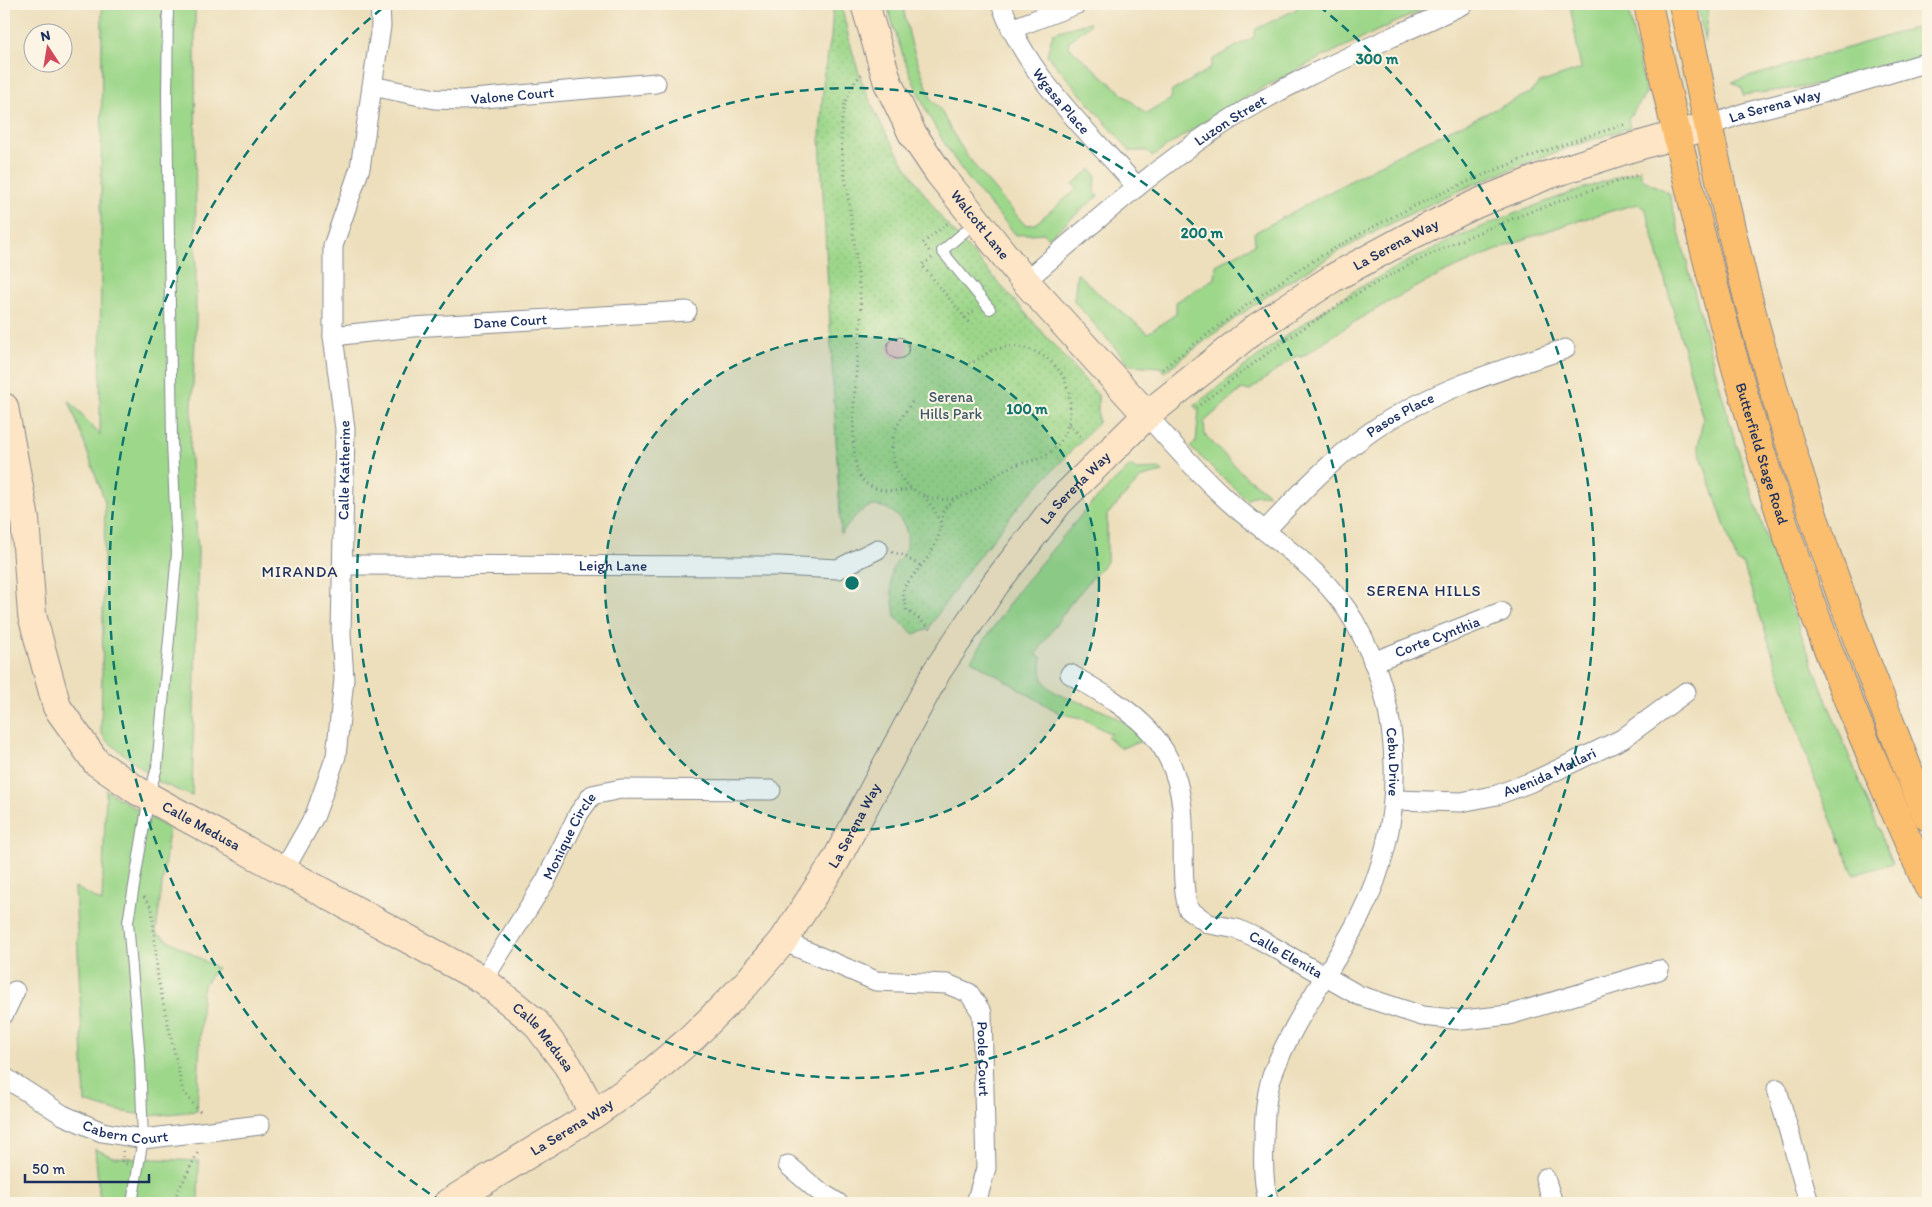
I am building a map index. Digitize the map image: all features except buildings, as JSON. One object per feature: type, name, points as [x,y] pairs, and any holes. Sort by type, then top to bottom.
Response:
[{"type":"main road","name":"Walcott Lane","points":[[865,4],[888,83],[912,133],[938,173],[1025,281],[1147,415]]},
{"type":"main road","name":"Butterfield Stage Road","points":[[1648,4],[1676,135],[1724,322],[1781,513],[1820,628],[1856,720],[1928,886]]},
{"type":"main road","name":"Butterfield Stage Road","points":[[1682,4],[1708,126],[1760,343],[1799,473],[1854,633],[1928,817]]},
{"type":"main road","name":"La Serena Way","points":[[448,1203],[594,1114],[645,1078],[693,1037],[746,984],[783,941],[836,860],[937,671],[996,583],[1059,502],[1147,415],[1256,328],[1334,278],[1412,235],[1478,203],[1545,176],[1634,147],[1708,126]]},
{"type":"main road","name":"Calle Medusa","points":[[4,407],[25,519],[32,615],[57,707],[96,762],[138,791],[284,870],[406,940],[483,980],[535,1022],[568,1066],[594,1114]]},
{"type":"street","name":"Calle Katherine","points":[[284,870],[315,815],[336,756],[344,679],[341,634],[345,429],[333,336],[333,246],[360,168],[381,26],[380,4]]},
{"type":"street","name":"Wgasa Place","points":[[1001,4],[1010,29],[1026,56],[1047,85],[1137,187]]},
{"type":"street","points":[[1010,29],[1077,4]]},
{"type":"street","name":"Luzon Street","points":[[1025,281],[1137,187],[1218,127],[1326,67],[1464,4]]},
{"type":"street","name":"La Serena Way","points":[[1708,126],[1744,113],[1823,93],[1928,62]]},
{"type":"street","name":"Valone Court","points":[[372,86],[435,99],[462,100],[656,84]]},
{"type":"street","name":"Dane Court","points":[[333,336],[413,327],[687,311]]},
{"type":"street","name":"Pasos Place","points":[[1266,530],[1335,460],[1373,430],[1410,409],[1456,388],[1565,349]]},
{"type":"street","name":"Cebu Drive","points":[[1147,415],[1226,499],[1307,564],[1334,591],[1354,621],[1379,676],[1390,722],[1396,771],[1395,800],[1379,867],[1361,915],[1300,1017],[1272,1078],[1264,1117],[1263,1156],[1268,1203]]},
{"type":"street","name":"Leigh Lane","points":[[343,565],[779,566],[838,569],[878,549]]},
{"type":"street","name":"Corte Cynthia","points":[[1373,662],[1501,612]]},
{"type":"street","name":"Calle Elenita","points":[[1070,674],[1113,699],[1142,720],[1162,745],[1178,779],[1183,820],[1183,888],[1188,909],[1209,924],[1237,929],[1259,939],[1358,995],[1422,1016],[1464,1020],[1509,1015],[1659,970]]},
{"type":"street","name":"Avenida Mallari","points":[[1395,800],[1461,802],[1497,795],[1534,781],[1622,739],[1686,692]]},
{"type":"street","name":"Monique Circle","points":[[483,980],[546,880],[579,813],[592,795],[621,789],[771,790]]},
{"type":"street","name":"Poole Court","points":[[783,941],[876,981],[947,984],[969,993],[982,1013],[986,1168],[976,1203]]},
{"type":"street","points":[[4,1014],[15,991]]},
{"type":"street","name":"Cabern Court","points":[[4,1077],[63,1115],[102,1132],[144,1139],[260,1125]]},
{"type":"street","points":[[1777,1089],[1809,1203]]},
{"type":"street","points":[[788,1165],[817,1190],[838,1203]]},
{"type":"street","points":[[1545,1178],[1553,1203]]},
{"type":"lane","points":[[132,1203],[144,1139],[140,1060],[128,922],[149,796],[158,758],[177,553],[172,422],[167,99],[168,4]]},
{"type":"lane","points":[[976,222],[942,251],[990,309]]},
{"type":"path","points":[[861,309],[851,218],[841,162],[840,137],[843,116],[851,89],[863,74]]},
{"type":"path","points":[[1196,408],[1280,344],[1354,295],[1421,259],[1513,218],[1640,174]]},
{"type":"path","points":[[861,317],[857,372],[855,462],[860,477],[872,487],[901,491],[912,489]]},
{"type":"path","points":[[931,628],[912,614],[903,601],[904,587],[930,555],[939,535],[944,509],[955,498],[979,488],[1006,469],[1045,455],[1062,437],[1068,424],[1071,401],[1068,390],[1064,380],[1049,360],[1028,349],[1008,346],[989,352],[975,362],[969,363]]},
{"type":"path","points":[[912,402],[898,425],[892,449],[897,471],[912,489],[923,495],[934,498],[955,498]]},
{"type":"path","points":[[1068,424],[1085,441]]},
{"type":"path","points":[[923,495],[934,509],[940,523]]},
{"type":"path","points":[[878,549],[902,555],[921,566]]},
{"type":"path","points":[[136,883],[152,909],[158,979],[183,1091],[201,1113]]},
{"type":"path","points":[[172,1203],[198,1152]]},
{"type":"green space","points":[[102,4],[195,4],[196,319],[190,448],[198,549],[192,796],[159,782],[106,740],[101,732],[105,502],[69,400],[100,435]]},
{"type":"green space","name":"Serena Hills Park","points":[[833,4],[841,4],[855,62],[874,110],[918,185],[943,220],[1098,395],[1098,423],[1022,502],[969,569],[927,630],[914,634],[895,617],[891,580],[892,571],[907,545],[906,531],[900,518],[882,507],[869,507],[858,513],[841,534],[820,137],[824,73],[831,38]]},
{"type":"green space","points":[[887,4],[902,4],[912,46],[932,101],[941,111],[967,155],[1025,225],[1035,224],[1077,189],[1073,184],[1091,169],[1096,175],[1095,192],[1098,196],[1048,238],[1044,233],[1016,235],[968,178],[937,131],[908,69]]},
{"type":"green space","points":[[1298,4],[1436,4],[1290,73],[1220,112],[1152,157],[1147,151],[1130,151],[1047,55],[1053,33],[1089,22],[1090,25],[1068,42],[1069,47],[1146,114],[1171,99],[1172,91],[1210,69],[1213,59],[1254,37],[1256,29],[1297,9]]},
{"type":"green space","points":[[1570,4],[1627,4],[1646,94],[1628,119],[1630,128],[1503,172],[1423,207],[1384,227],[1306,271],[1269,295],[1164,372],[1160,367],[1130,365],[1074,301],[1077,273],[1098,293],[1148,333],[1176,314],[1176,302],[1215,278],[1216,265],[1255,244],[1254,233],[1409,149],[1530,93],[1539,83],[1581,69]]},
{"type":"green space","points":[[1697,4],[1709,4],[1705,43]]},
{"type":"green space","points":[[1928,24],[1928,55],[1841,82],[1743,95],[1742,88],[1732,82]]},
{"type":"green space","points":[[1640,170],[1642,179],[1669,193],[1722,394],[1747,479],[1785,590],[1848,755],[1893,863],[1854,875],[1813,776],[1743,564],[1737,562],[1698,447],[1703,419],[1646,210],[1638,204],[1549,230],[1462,265],[1380,307],[1302,357],[1296,356],[1249,391],[1242,389],[1204,422],[1205,435],[1245,476],[1269,494],[1252,496],[1247,500],[1190,447],[1196,442],[1199,411],[1194,406],[1272,346],[1354,291],[1422,254],[1493,222]]},
{"type":"green space","points":[[1131,465],[1136,470],[1161,469],[1163,472],[1142,477],[1107,515],[1107,561],[1070,604],[1036,654],[1042,658],[1041,670],[1043,680],[1048,687],[1064,696],[1114,716],[1133,730],[1143,741],[1121,748],[1107,737],[1111,734],[1082,718],[1061,714],[971,660],[1020,588],[1087,508]]},
{"type":"green space","points":[[106,790],[169,829],[156,933],[217,968],[205,983],[202,994],[197,1111],[150,1116],[112,1110],[85,1102],[75,887],[102,902]]},
{"type":"green space","points":[[95,1149],[113,1157],[199,1161],[198,1203],[100,1203]]},
{"type":"district","name":"MIRANDA","points":[[300,571]]},
{"type":"district","name":"SERENA HILLS","points":[[1424,590]]}]
